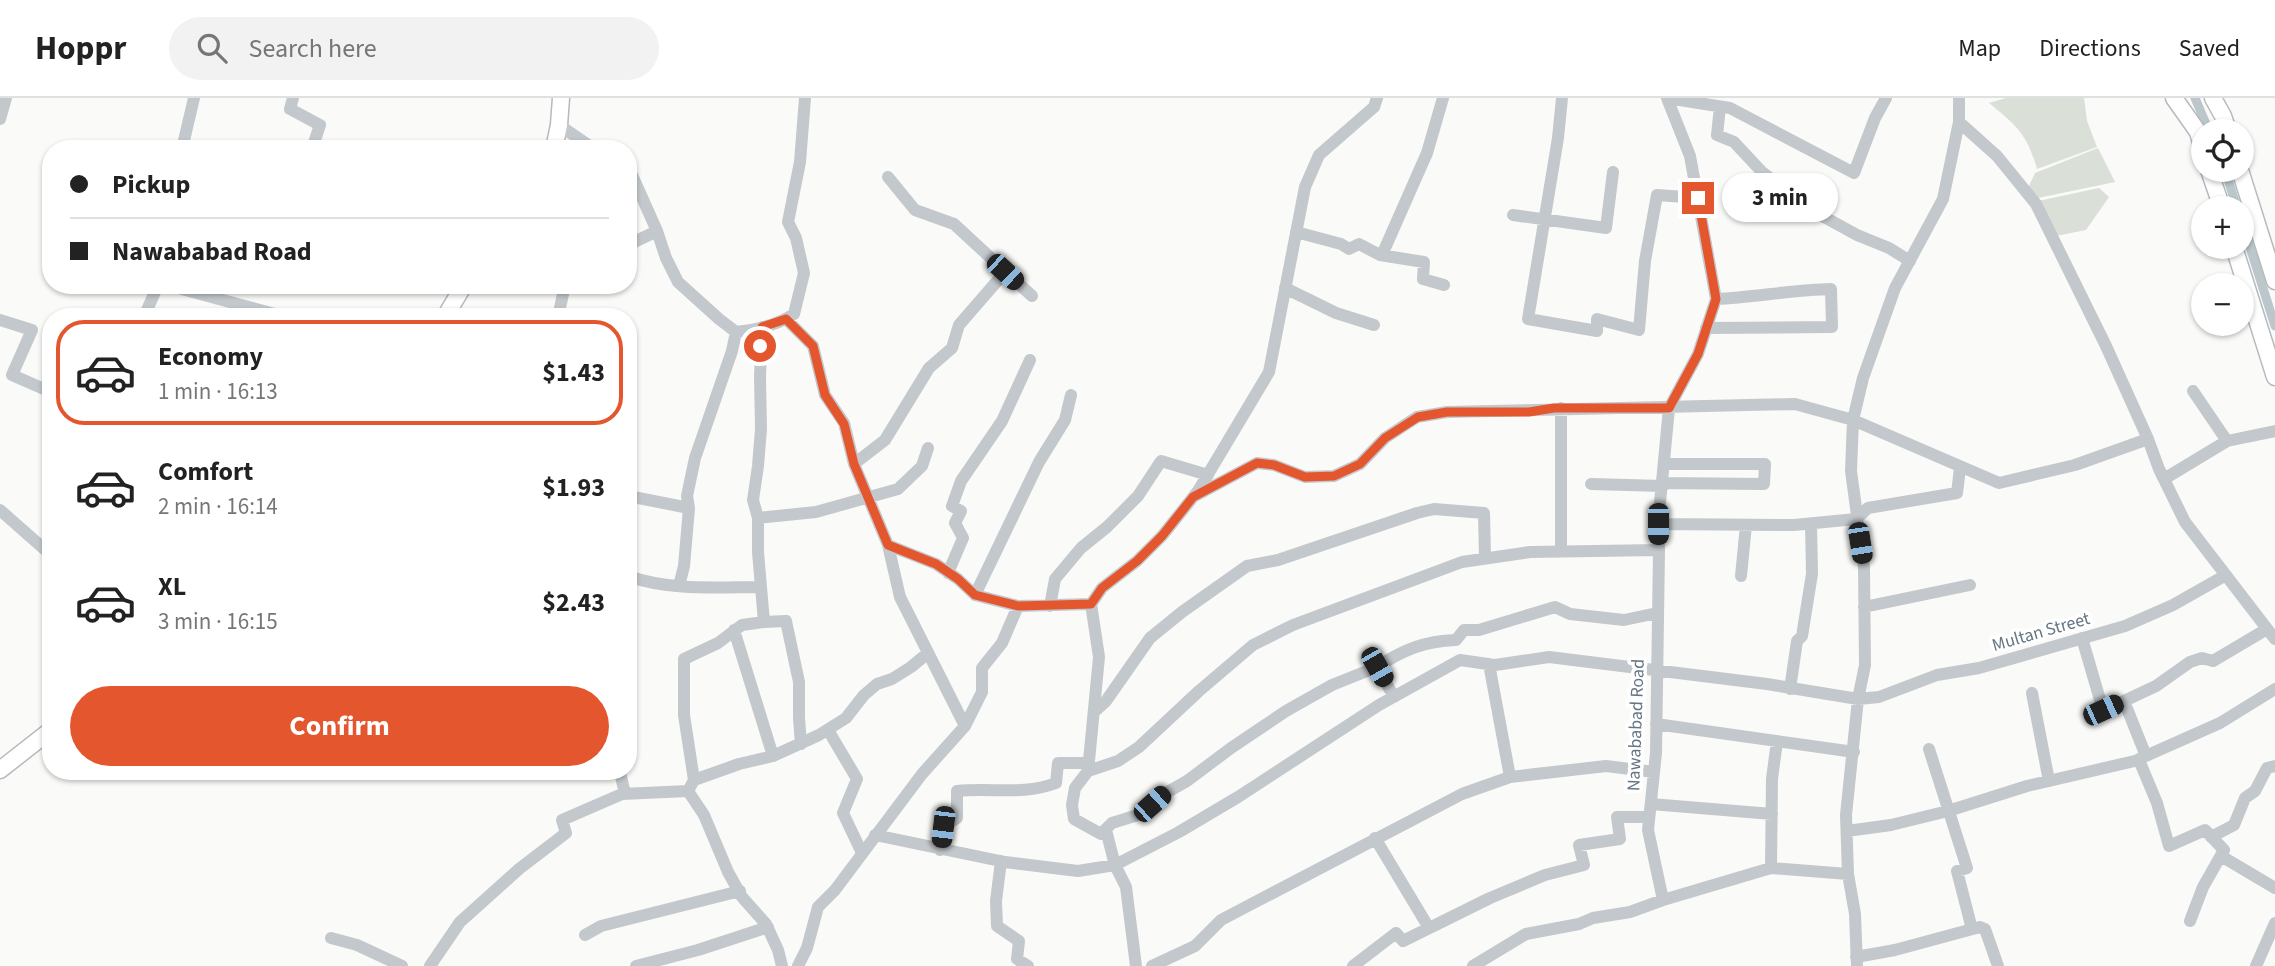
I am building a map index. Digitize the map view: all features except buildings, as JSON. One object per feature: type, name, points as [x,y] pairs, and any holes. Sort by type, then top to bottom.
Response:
[{"type":"main road","points":[[556,140],[561,98]]},
{"type":"main road","points":[[2174,98],[2191,122]]},
{"type":"main road","points":[[2213,98],[2224,119]]},
{"type":"main road","points":[[2244,182],[2275,281]]},
{"type":"main road","points":[[2238,259],[2275,377]]},
{"type":"main road","points":[[0,770],[42,737]]},
{"type":"street","points":[[0,119],[6,98]]},
{"type":"street","points":[[184,140],[194,98]]},
{"type":"street","points":[[293,98],[290,109],[320,125],[315,140]]},
{"type":"street","points":[[637,186],[678,282],[719,319],[736,332],[757,330],[786,319],[794,314],[804,274],[796,238],[788,222],[800,162],[805,98]]},
{"type":"street","points":[[1136,966],[1125,887],[1115,865],[1107,834],[1101,834],[1074,819],[1072,805],[1075,788],[1089,767],[1099,657],[1091,604],[1102,588],[1137,561],[1162,536],[1193,497],[1269,372],[1305,187],[1319,155],[1374,107],[1377,98]]},
{"type":"street","points":[[1382,255],[1427,153],[1443,98]]},
{"type":"street","points":[[1562,98],[1558,138],[1528,319],[1597,331],[1597,319],[1639,330],[1645,261],[1657,195],[1698,198]]},
{"type":"street","points":[[1667,98],[1730,108],[1854,173],[1875,118],[1886,98]]},
{"type":"street","points":[[1667,98],[1690,156],[1716,299],[1698,354],[1669,408],[1658,524],[1811,524],[1856,519],[1868,508],[1958,493],[1960,468]]},
{"type":"street","points":[[1959,98],[1959,122],[1943,200],[1895,288],[1863,378],[1853,420],[1852,471],[1864,567],[1865,665],[1858,699],[1846,815],[1848,874],[1855,914],[1856,961],[1972,929],[1985,929],[1998,966]]},
{"type":"street","points":[[1720,107],[1717,135],[1734,142],[1762,172],[1815,212],[1910,261]]},
{"type":"street","points":[[1959,122],[1997,156],[2036,204],[2106,346],[2185,522],[2271,634],[2213,661],[2203,658],[2190,662],[2156,686],[2103,710],[2082,638]]},
{"type":"street","points":[[559,125],[581,140]]},
{"type":"street","points":[[1513,215],[1606,228],[1613,172]]},
{"type":"street","points":[[888,177],[915,210],[954,224],[1032,296]]},
{"type":"street","points":[[637,241],[657,231]]},
{"type":"street","points":[[1296,232],[1341,244],[1349,249],[1359,244],[1382,255],[1424,262],[1423,279],[1444,285]]},
{"type":"street","points":[[854,464],[885,440],[929,368],[952,348],[959,325],[1005,272]]},
{"type":"street","points":[[1285,288],[1336,313],[1374,325]]},
{"type":"street","points":[[1706,328],[1832,327],[1831,289],[1795,290],[1716,299]]},
{"type":"street","points":[[200,294],[253,308]]},
{"type":"street","points":[[786,319],[813,346],[825,395],[844,424],[854,464],[888,545],[900,597],[965,726]]},
{"type":"street","points":[[0,320],[32,330],[12,375],[42,387]]},
{"type":"street","points":[[762,327],[761,429],[753,500],[758,517],[764,622]]},
{"type":"street","points":[[679,586],[684,566],[689,508],[687,496],[695,458],[736,332]]},
{"type":"street","points":[[948,573],[963,538],[955,523],[961,511],[952,506],[961,481],[1002,421],[1030,360]]},
{"type":"street","points":[[2193,391],[2227,441]]},
{"type":"street","points":[[975,595],[1039,462],[1065,420],[1071,395]]},
{"type":"street","points":[[1193,497],[1257,463],[1274,465],[1305,477],[1334,476],[1360,464],[1385,438],[1418,417],[1447,412],[1796,404],[1853,420],[1999,483],[2075,465],[2148,439]]},
{"type":"street","points":[[1560,408],[1560,551]]},
{"type":"street","points":[[2164,479],[2227,441],[2275,431]]},
{"type":"street","points":[[758,517],[816,512],[898,489],[922,466],[928,448]]},
{"type":"street","points":[[1051,606],[1055,579],[1081,548],[1138,496],[1161,461],[1208,475]]},
{"type":"street","points":[[1591,484],[1764,484],[1765,464],[1665,464]]},
{"type":"street","points":[[637,498],[689,508]]},
{"type":"street","points":[[1094,712],[1107,701],[1150,638],[1247,566],[1278,560],[1434,509],[1484,513],[1485,558]]},
{"type":"street","points":[[0,510],[42,547]]},
{"type":"street","name":"Nawababad Road","points":[[1658,524],[1656,753],[1648,830],[1663,900]]},
{"type":"street","points":[[1790,689],[1797,640],[1802,636],[1812,574],[1811,524]]},
{"type":"street","points":[[1741,576],[1746,525]]},
{"type":"street","points":[[888,545],[936,564],[975,595],[1018,606],[1091,604]]},
{"type":"street","points":[[940,850],[943,827],[957,818],[957,791],[1037,790],[1056,783],[1058,763],[1089,767],[1118,761],[1139,747],[1253,645],[1293,625],[1462,562],[1530,551],[1658,550]]},
{"type":"street","name":"Multan Street","points":[[875,835],[1001,861],[1078,870],[1115,865],[1238,797],[1394,697],[1460,660],[1489,664],[1549,657],[1767,684],[1858,699],[1879,697],[1937,675],[1979,667],[2125,626],[2173,605],[2226,575]]},
{"type":"street","points":[[637,579],[679,586],[761,587]]},
{"type":"street","points":[[1864,607],[1970,585]]},
{"type":"street","points":[[798,966],[807,948],[818,907],[835,890],[922,774],[965,726],[982,692],[982,668],[1002,643],[1018,606]]},
{"type":"street","points":[[1101,834],[1112,823],[1141,814],[1164,794],[1187,781],[1286,711],[1332,685],[1377,667],[1394,656],[1433,641],[1455,640],[1464,630],[1479,630],[1555,607],[1570,614],[1624,620],[1657,613]]},
{"type":"street","points":[[782,966],[768,927],[728,872],[691,786],[684,715],[684,659],[718,643],[742,625],[786,621],[800,682],[801,744]]},
{"type":"street","points":[[734,630],[773,756]]},
{"type":"street","points":[[430,966],[460,922],[519,869],[566,833],[562,820],[625,794],[691,786],[739,764],[773,756],[801,744],[846,718],[864,695],[877,684],[892,679],[928,653]]},
{"type":"street","points":[[1489,664],[1510,777]]},
{"type":"street","points":[[1377,667],[1394,697]]},
{"type":"street","points":[[1847,831],[1891,825],[1948,811],[2049,781],[2143,758],[2220,723],[2275,689]]},
{"type":"street","points":[[2032,693],[2049,781]]},
{"type":"street","points":[[2124,701],[2169,846],[2205,830],[2224,850],[2203,887],[2190,921]]},
{"type":"street","points":[[1656,724],[1854,752]]},
{"type":"street","points":[[828,730],[857,779],[843,813],[862,853]]},
{"type":"street","points":[[1771,868],[1772,779],[1777,741]]},
{"type":"street","points":[[1929,749],[1967,868],[1957,871],[1972,929]]},
{"type":"street","points":[[1152,966],[1195,946],[1221,920],[1462,794],[1510,777],[1606,766],[1654,772]]},
{"type":"street","points":[[2211,837],[2234,825],[2245,798],[2255,791],[2267,768],[2275,766]]},
{"type":"street","points":[[622,780],[625,794]]},
{"type":"street","points":[[1353,966],[1396,933],[1403,941],[1490,898],[1545,875],[1584,865],[1579,845],[1620,838],[1617,817],[1650,811],[1772,814]]},
{"type":"street","points":[[1375,838],[1429,928]]},
{"type":"street","points":[[2221,856],[2275,888]]},
{"type":"street","points":[[1001,861],[996,901],[997,926],[1019,941],[1017,959],[1028,966]]},
{"type":"street","points":[[1474,966],[1526,934],[1630,912],[1771,868],[1848,874]]},
{"type":"street","points":[[585,935],[601,926],[740,891]]},
{"type":"street","points":[[2256,966],[2275,923]]},
{"type":"street","points":[[636,966],[698,950],[768,927]]},
{"type":"street","points":[[331,938],[357,945],[402,966]]},
{"type":"shaded area","points":[[2006,98],[2084,98],[2087,121],[2097,147],[2037,169],[2020,132],[1989,103]]},
{"type":"shaded area","points":[[2098,148],[2115,182],[2038,198],[2028,188],[2035,173]]},
{"type":"shaded area","points":[[2099,188],[2109,197],[2086,230],[2056,236],[2038,201]]},
{"type":"waterway","points":[[2195,98],[2204,119]]},
{"type":"waterway","points":[[2229,182],[2233,196]]},
{"type":"waterway","points":[[2254,259],[2275,326]]},
{"type":"route","points":[[760,346],[762,327],[786,319],[813,346],[825,395],[844,424],[854,464],[888,545],[936,564],[975,595],[1018,606],[1091,604],[1102,588],[1137,561],[1162,536],[1193,497],[1257,463],[1274,465],[1305,477],[1334,476],[1360,464],[1385,438],[1418,417],[1447,412],[1669,408],[1698,354],[1716,299],[1698,198]]}]
